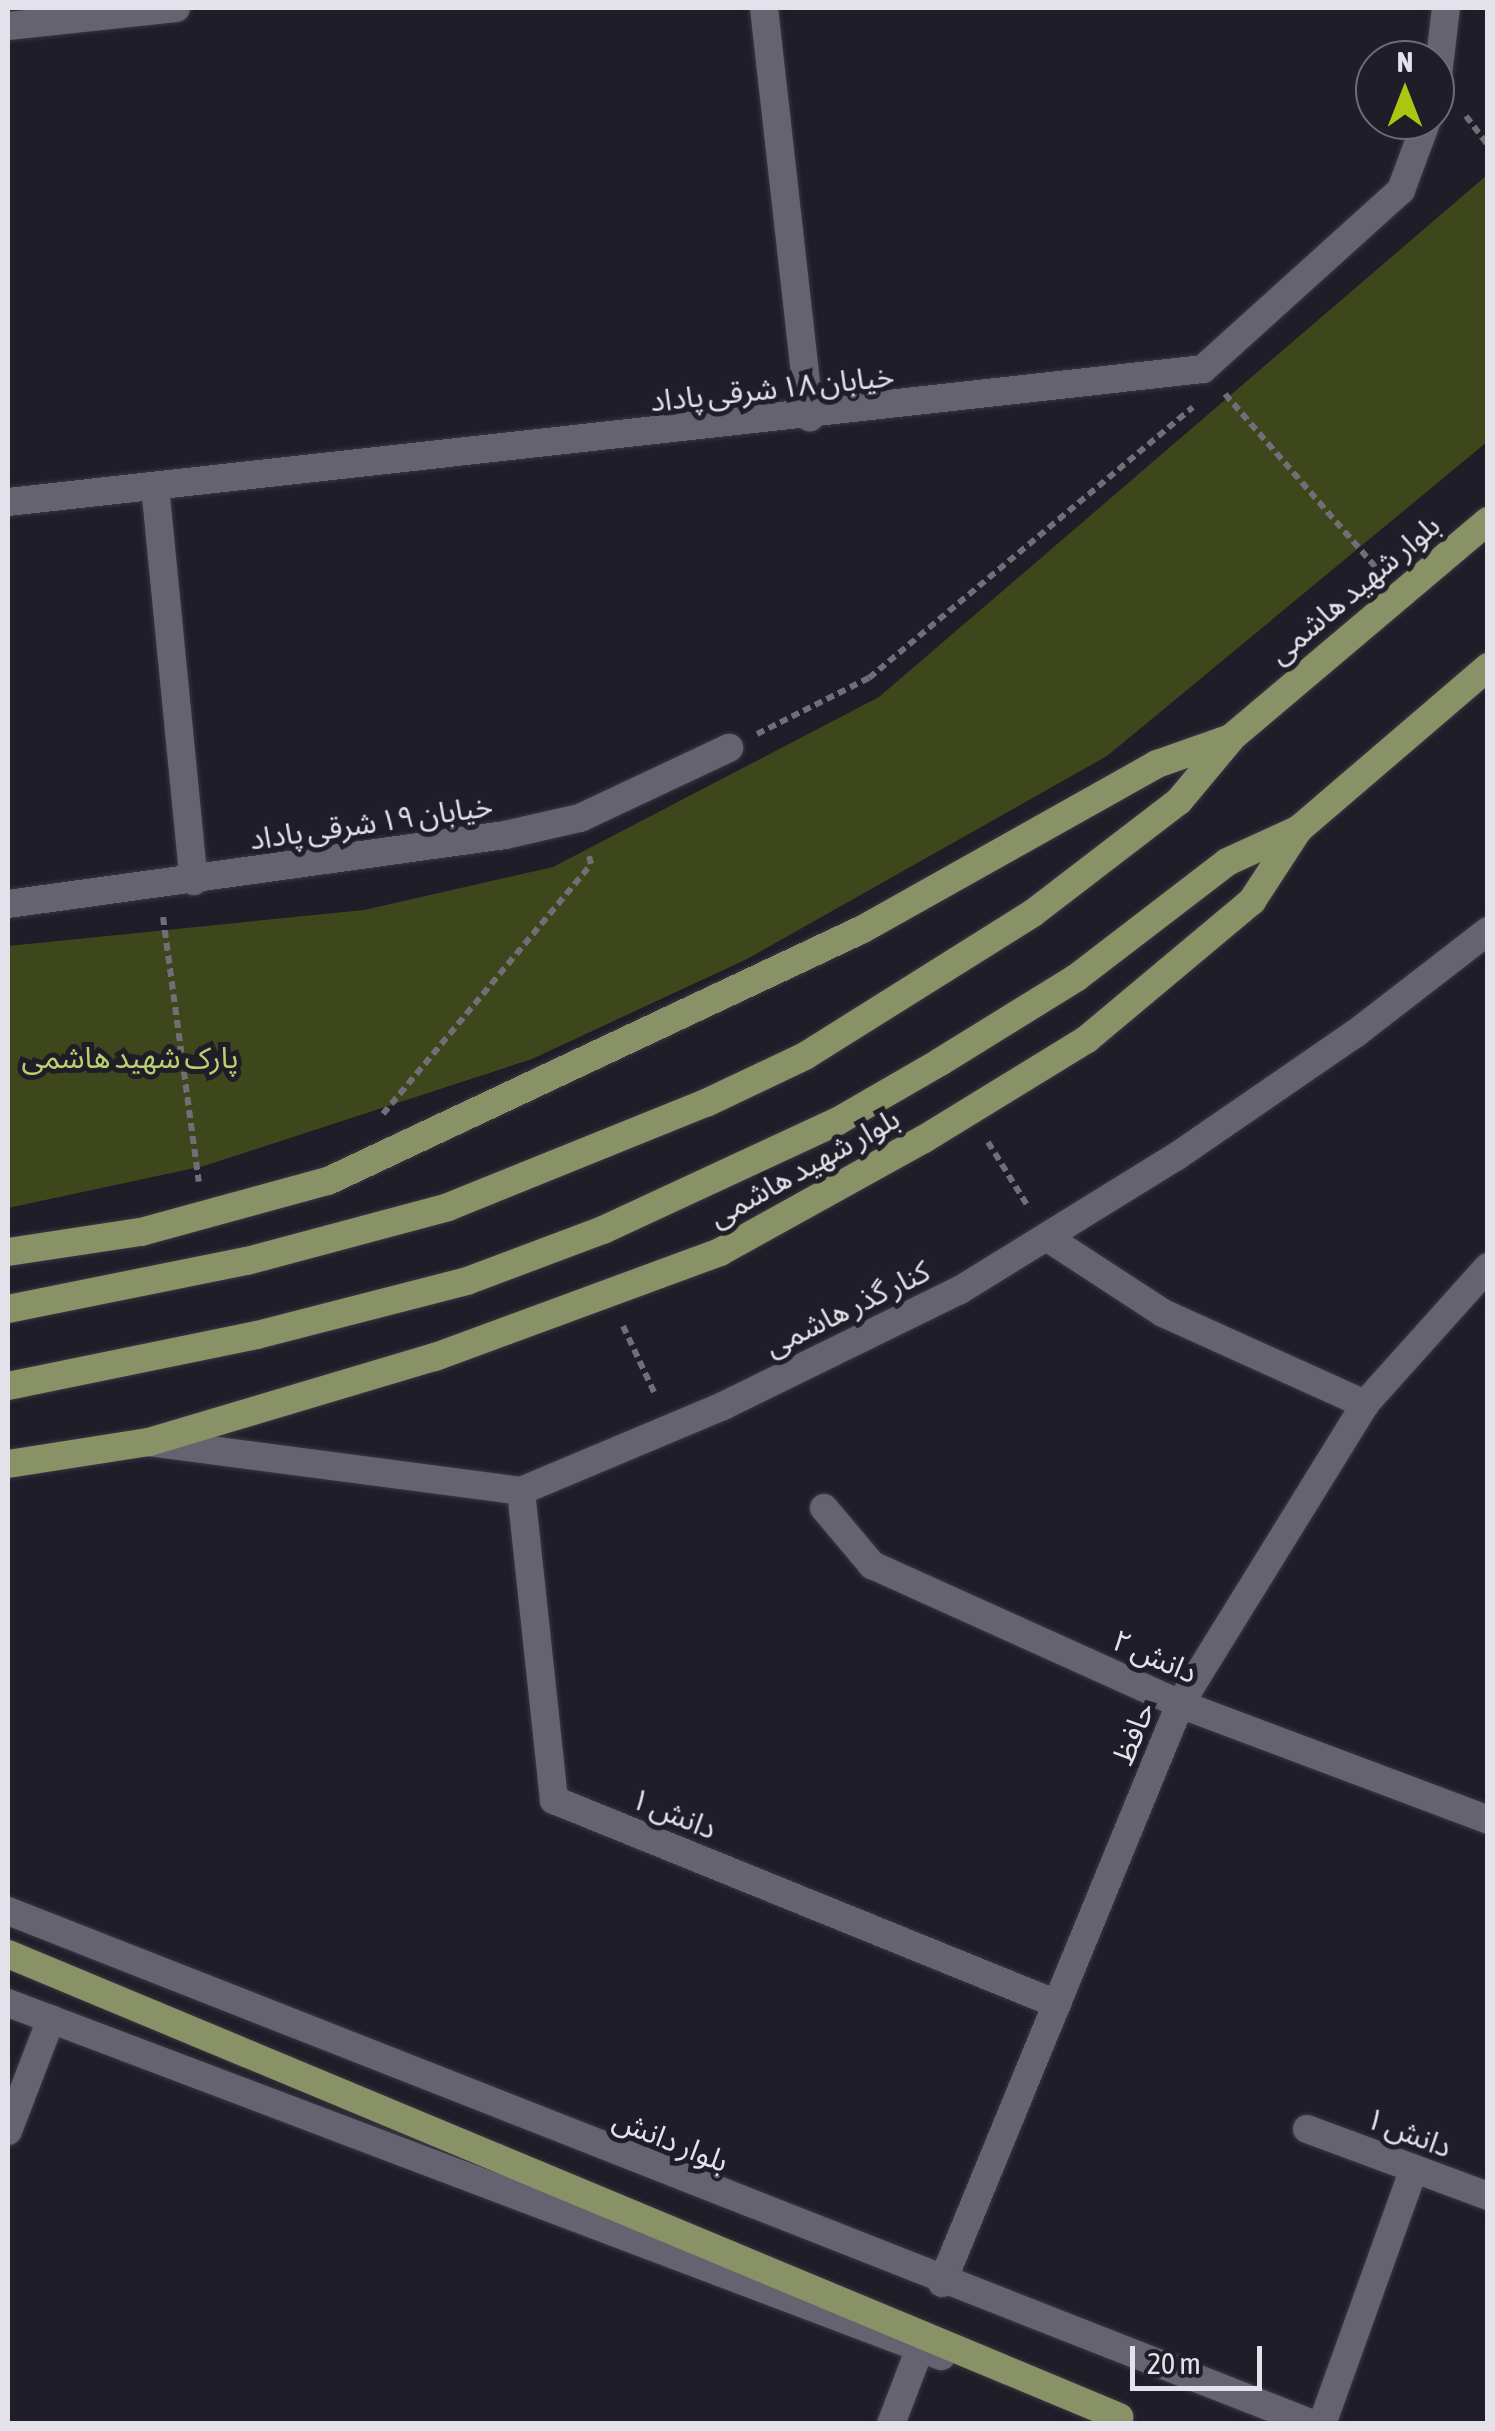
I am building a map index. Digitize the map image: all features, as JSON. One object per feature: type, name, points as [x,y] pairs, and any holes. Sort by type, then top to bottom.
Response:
[{"type":"main road","name":"بلوار شهید هاشمی","points":[[8,1252],[204,1217],[328,1181],[578,1068],[863,929],[1157,764],[1231,738],[1398,593],[1488,521]]},
{"type":"main road","name":"بلوار شهید هاشمی","points":[[8,1464],[150,1442],[435,1358],[720,1252],[969,1111],[1086,1039],[1252,900],[1299,829],[1488,667]]},
{"type":"main road","points":[[8,1309],[247,1261],[448,1208],[706,1103],[805,1056],[1033,913],[1179,802],[1231,738]]},
{"type":"main road","points":[[8,1386],[257,1335],[467,1281],[603,1230],[838,1121],[1076,978],[1228,862],[1299,829]]},
{"type":"main road","points":[[8,1954],[1127,2420]]},
{"type":"street","points":[[8,26],[176,8]]},
{"type":"street","points":[[764,8],[810,417]]},
{"type":"street","points":[[1442,40],[1446,8]]},
{"type":"street","points":[[1203,369],[1401,190],[1420,140]]},
{"type":"street","name":"خیابان ۱۸ شرقی پاداد","points":[[8,502],[810,417],[1203,369]]},
{"type":"street","points":[[155,486],[194,881]]},
{"type":"street","name":"خیابان ۱۹ شرقی پاداد","points":[[8,904],[194,881],[580,818],[729,748]]},
{"type":"street","name":"کنار گذر هاشمی","points":[[522,1490],[671,1427],[960,1290],[1048,1238],[1356,1033],[1488,931]]},
{"type":"street","points":[[1048,1238],[1163,1313],[1365,1404]]},
{"type":"street","name":"حافظ","points":[[942,2283],[1180,1704],[1365,1404],[1488,1268]]},
{"type":"street","points":[[150,1442],[522,1490]]},
{"type":"street","name":"دانش ۱","points":[[522,1490],[554,1800],[1057,2004]]},
{"type":"street","name":"دانش ۲","points":[[824,1508],[872,1565],[1180,1704],[1488,1820]]},
{"type":"street","name":"بلوار دانش","points":[[8,1912],[942,2283],[1312,2424]]},
{"type":"street","points":[[8,2002],[920,2348],[1127,2420]]},
{"type":"street","points":[[8,2131],[51,2019]]},
{"type":"street","name":"دانش ۱","points":[[1308,2129],[1488,2196]]},
{"type":"street","points":[[1322,2424],[1414,2168]]},
{"type":"street","points":[[890,2424],[920,2348]]},
{"type":"path","points":[[1203,369],[1398,593]]},
{"type":"path","points":[[729,748],[870,678],[1194,406],[1203,369]]},
{"type":"path","points":[[378,1120],[591,864],[580,818]]},
{"type":"path","points":[[159,886],[204,1217]]},
{"type":"path","points":[[969,1111],[1048,1238]]},
{"type":"path","points":[[607,1293],[671,1427]]},
{"type":"green space","name":"پارک شهید هاشمی","points":[[1487,175],[1487,442],[1107,756],[747,959],[532,1059],[204,1166],[8,1208],[8,946],[364,910],[553,867],[879,697]]}]
